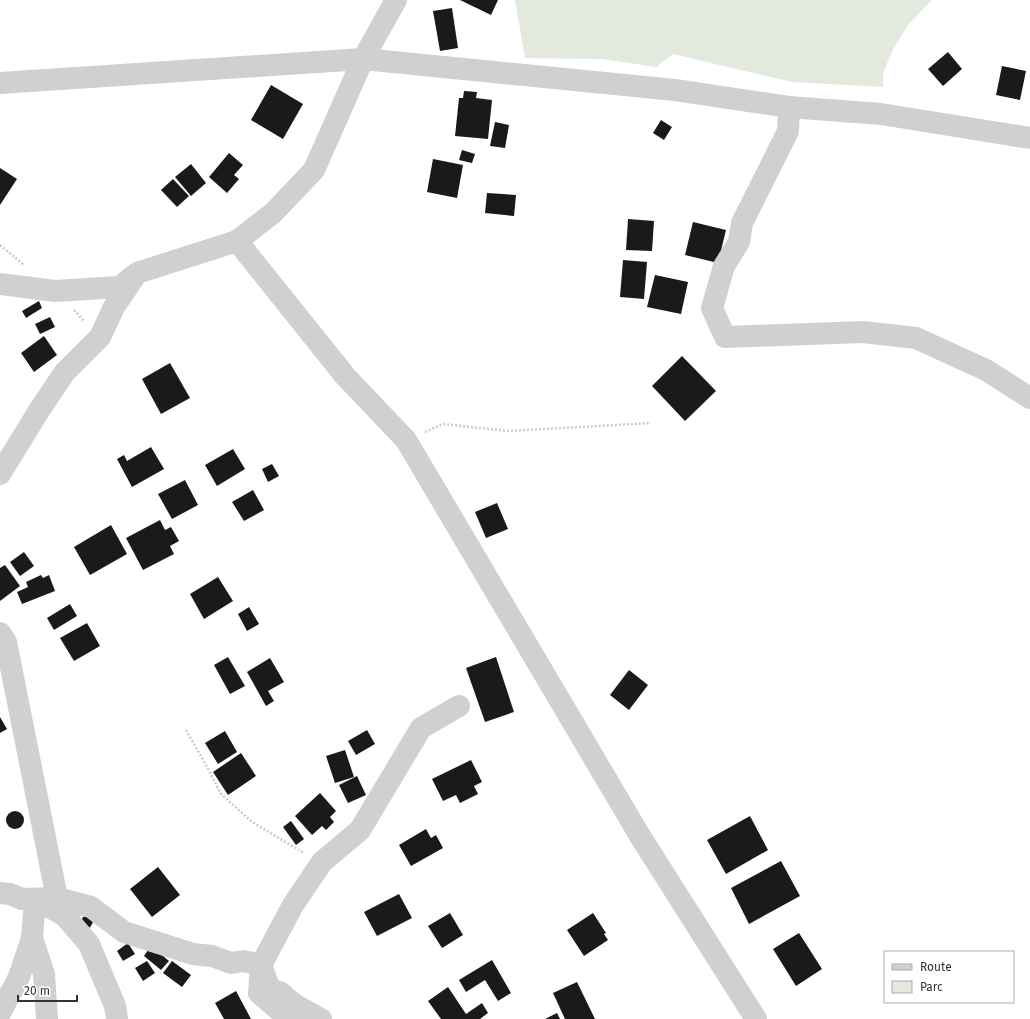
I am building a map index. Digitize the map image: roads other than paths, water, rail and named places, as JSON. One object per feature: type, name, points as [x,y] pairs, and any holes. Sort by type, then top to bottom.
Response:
[{"type":"street","points":[[0,284],[55,291],[120,287],[137,273],[237,241],[273,213],[314,170],[363,59],[396,0]]},
{"type":"street","points":[[0,83],[363,59],[675,90],[789,107],[881,114],[1030,138]]},
{"type":"street","points":[[789,107],[788,131],[742,223],[739,242],[724,266],[712,308],[725,337],[863,332],[916,338],[986,370],[1030,398]]},
{"type":"street","points":[[237,241],[346,377],[406,440],[640,836],[756,1019]]},
{"type":"street","points":[[0,474],[65,372],[100,337],[114,307],[137,273]]},
{"type":"street","points":[[0,633],[6,642],[57,898]]},
{"type":"street","points":[[289,1019],[259,993],[261,965],[293,905],[322,862],[360,830],[421,728],[459,706]]},
{"type":"street","points":[[0,893],[10,894],[22,899],[57,898],[91,907],[124,932],[193,954],[212,956],[230,963],[243,961],[261,965]]},
{"type":"street","points":[[0,1013],[19,977],[32,938],[35,899]]},
{"type":"street","points":[[35,899],[65,916],[89,944],[115,1006],[117,1019]]},
{"type":"street","points":[[32,938],[44,974],[47,1019]]},
{"type":"street","points":[[261,965],[270,990],[280,992],[294,1004],[321,1019]]}]
